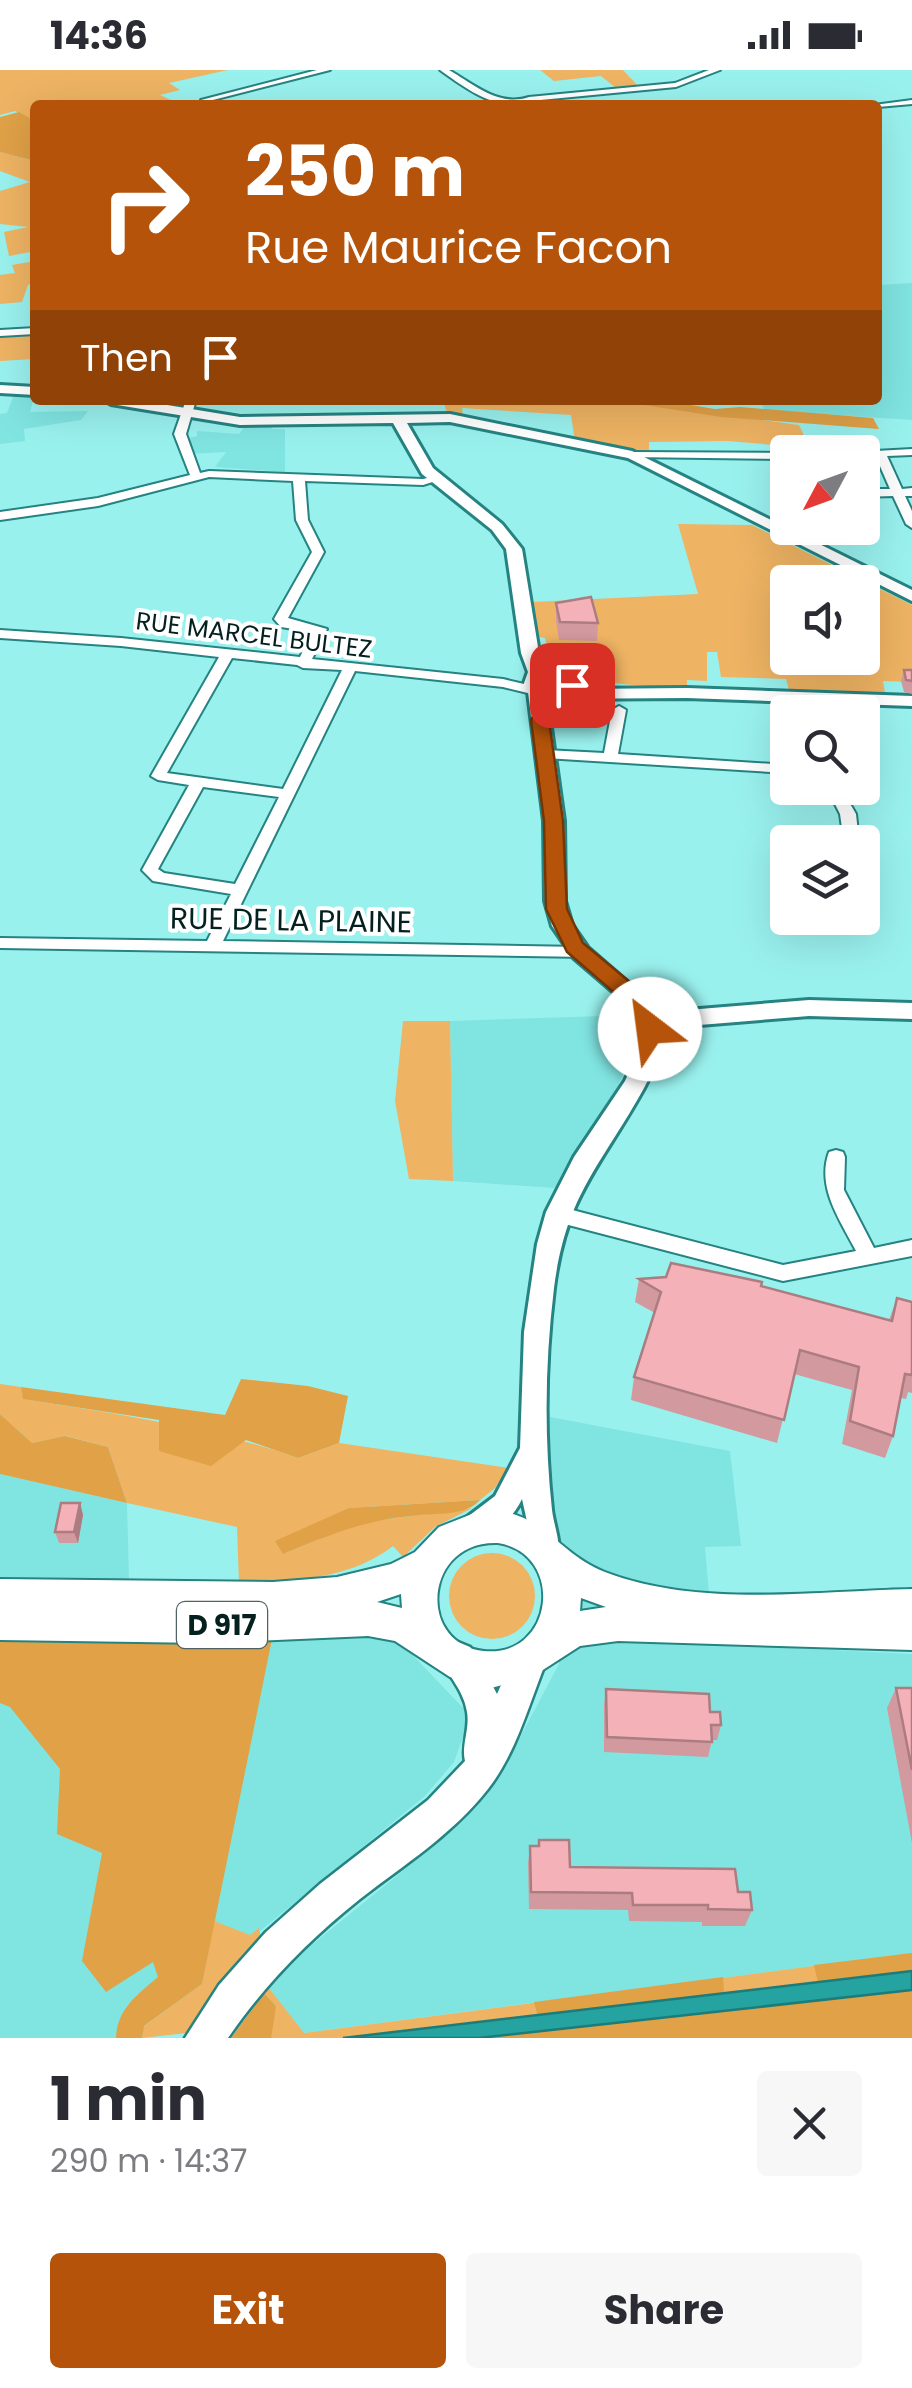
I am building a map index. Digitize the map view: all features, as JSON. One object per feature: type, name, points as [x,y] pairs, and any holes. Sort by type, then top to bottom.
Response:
[{"type":"main road","points":[[454,1800],[483,1751],[487,1721],[481,1695],[425,1626],[418,1591],[426,1565],[445,1542],[472,1530],[512,1531],[598,1590],[656,1604],[772,1609],[912,1606]]},
{"type":"main road","points":[[205,2038],[248,1978],[288,1937],[454,1800],[494,1753],[515,1688],[564,1609],[563,1580],[551,1558]]},
{"type":"main road","name":"D 917","points":[[0,1596],[243,1600],[304,1597],[379,1586],[426,1565]]},
{"type":"main road","name":"D 917","points":[[0,1622],[206,1625],[368,1618],[401,1625],[448,1652]]},
{"type":"main road","points":[[448,1652],[495,1668],[540,1650],[577,1629],[618,1622],[912,1632]]},
{"type":"street","points":[[205,100],[326,70]]},
{"type":"street","points":[[444,70],[494,100]]},
{"type":"street","points":[[527,100],[676,85],[716,70]]},
{"type":"street","points":[[882,105],[912,102]]},
{"type":"street","points":[[0,333],[30,331]]},
{"type":"street","points":[[0,389],[30,391]]},
{"type":"street","points":[[196,476],[181,440],[188,406],[240,421],[450,418],[632,455],[770,456]]},
{"type":"street","points":[[397,418],[424,468],[498,527],[514,548],[554,821],[556,909],[566,934],[580,953],[661,1021],[809,1008],[912,1011]]},
{"type":"street","points":[[880,453],[912,452]]},
{"type":"street","points":[[880,453],[905,492],[912,524]]},
{"type":"street","points":[[632,455],[912,596]]},
{"type":"street","points":[[0,516],[98,502],[196,476],[236,473],[423,482],[436,479]]},
{"type":"street","points":[[299,478],[302,520],[318,552],[281,619],[286,624],[320,629],[303,664]]},
{"type":"street","points":[[880,493],[905,492]]},
{"type":"street","name":"RUE MARCEL BULTEZ","points":[[0,634],[121,642],[349,669],[536,685]]},
{"type":"street","points":[[226,656],[158,776],[286,794]]},
{"type":"street","points":[[213,946],[349,669]]},
{"type":"street","points":[[536,685],[618,701],[912,702]]},
{"type":"street","points":[[540,720],[546,706],[566,690]]},
{"type":"street","points":[[610,758],[618,701]]},
{"type":"street","points":[[545,754],[770,768]]},
{"type":"street","points":[[198,782],[150,870],[159,878],[240,890]]},
{"type":"street","name":"RUE DE LA PLAINE","points":[[0,942],[580,953]]},
{"type":"street","points":[[551,1558],[538,1521],[532,1452],[543,1279],[557,1214],[574,1179],[636,1083],[661,1021]]},
{"type":"street","points":[[836,1157],[836,1190],[868,1256]]},
{"type":"street","points":[[557,1214],[783,1273],[912,1248]]},
{"type":"street","points":[[472,1530],[507,1502],[532,1452]]},
{"type":"shaded area","points":[[0,70],[228,70],[169,83],[180,90],[160,95],[171,100],[30,100],[30,118],[15,111],[0,115]]},
{"type":"shaded area","points":[[540,70],[623,70],[638,86],[616,88],[601,76],[554,81]]},
{"type":"shaded area","points":[[19,112],[30,118],[30,160],[0,152],[0,117]]},
{"type":"shaded area","points":[[0,152],[30,160],[30,182],[0,171]]},
{"type":"shaded area","points":[[30,182],[30,252],[9,256],[4,232],[28,227],[0,224],[0,191]]},
{"type":"shaded area","points":[[30,262],[30,284],[22,302],[0,304],[0,275],[15,273],[12,265]]},
{"type":"shaded area","points":[[912,283],[912,420],[765,410],[762,405],[882,405],[882,285]]},
{"type":"shaded area","points":[[30,333],[30,359],[0,361],[0,335]]},
{"type":"shaded area","points":[[15,392],[30,394],[30,412],[88,411],[81,420],[24,429],[25,441],[0,444],[0,414],[7,413]]},
{"type":"shaded area","points":[[445,405],[650,405],[799,425],[804,435],[770,435],[770,445],[649,442],[649,453],[575,442],[571,415],[462,408],[463,417],[447,413]]},
{"type":"shaded area","points":[[645,405],[740,407],[873,418],[879,429],[721,417]]},
{"type":"shaded area","points":[[271,424],[272,429],[285,429],[285,472],[215,467],[226,452],[189,454],[185,439],[197,436],[197,431],[239,434],[246,425]]},
{"type":"shaded area","points":[[678,524],[752,525],[770,534],[770,545],[792,545],[832,565],[770,565],[770,675],[880,675],[880,589],[912,605],[912,682],[883,681],[885,693],[789,690],[786,679],[721,677],[717,652],[707,652],[707,681],[687,680],[687,688],[598,680],[550,657],[545,638],[538,637],[532,602],[698,594]]},
{"type":"shaded area","points":[[632,1015],[631,1051],[619,1084],[555,1188],[453,1181],[450,1021]]},
{"type":"shaded area","points":[[403,1021],[450,1021],[453,1181],[409,1179],[395,1101]]},
{"type":"shaded area","points":[[241,1379],[308,1386],[348,1396],[339,1443],[298,1458],[246,1440],[211,1466],[159,1451],[159,1420],[23,1399],[21,1387],[225,1415]]},
{"type":"shaded area","points":[[0,1384],[21,1387],[24,1399],[197,1430],[298,1458],[339,1443],[509,1468],[495,1488],[480,1500],[349,1508],[283,1554],[358,1523],[472,1508],[435,1527],[403,1557],[393,1546],[340,1572],[300,1580],[239,1583],[237,1527],[127,1503],[108,1447],[66,1436],[32,1443],[0,1414]]},
{"type":"shaded area","points":[[0,1414],[32,1443],[65,1436],[108,1447],[127,1503],[0,1474]]},
{"type":"shaded area","points":[[550,1417],[730,1451],[741,1546],[705,1547],[713,1644],[912,1654],[912,1953],[303,2033],[269,1988],[308,1948],[426,1852],[482,1800],[503,1769],[559,1664],[556,1551],[548,1476]]},
{"type":"shaded area","points":[[0,1474],[127,1503],[129,1579],[0,1580]]},
{"type":"shaded area","points":[[480,1500],[460,1511],[365,1524],[283,1554],[275,1541],[349,1508]]},
{"type":"shaded area","points":[[492,1553],[516,1560],[528,1572],[535,1596],[528,1620],[516,1632],[492,1639],[468,1632],[456,1620],[449,1596],[456,1572],[468,1560]]},
{"type":"shaded area","points":[[0,1633],[387,1637],[404,1646],[467,1712],[467,1726],[454,1762],[425,1796],[144,2026],[142,2038],[0,2038]]},
{"type":"shaded area","points":[[0,1633],[272,1639],[202,1984],[144,2026],[142,2038],[116,2038],[117,2028],[124,2011],[158,1977],[153,1962],[106,1992],[82,1961],[102,1853],[57,1834],[60,1769],[10,1707],[0,1703]]},
{"type":"shaded area","points":[[214,1921],[250,1935],[259,1928],[261,1939],[187,2033],[142,2038],[143,2027],[202,1984]]},
{"type":"shaded area","points":[[912,1953],[912,2038],[267,2038],[276,2006],[264,1993],[269,1988],[304,2033]]},
{"type":"shaded area","points":[[912,1953],[912,1971],[818,1982],[814,1965]]},
{"type":"shaded area","points":[[912,1971],[912,1990],[479,2038],[343,2038]]},
{"type":"shaded area","points":[[723,1977],[724,1993],[538,2017],[534,2002]]},
{"type":"shaded area","points":[[912,1990],[912,2038],[479,2038]]},
{"type":"shaded area","points":[[264,1993],[276,2006],[271,2038],[231,2038]]},
{"type":"building","points":[[591,597],[598,623],[560,622],[556,603]]},
{"type":"building","points":[[904,670],[912,670],[912,681],[906,680]]},
{"type":"building","points":[[671,1263],[762,1282],[761,1286],[892,1321],[897,1298],[912,1302],[912,1375],[905,1374],[893,1436],[850,1421],[859,1367],[800,1350],[784,1420],[634,1377],[661,1292],[639,1279],[666,1277]]},
{"type":"building","points":[[61,1503],[80,1503],[74,1532],[55,1532]]},
{"type":"building","points":[[896,1688],[912,1688],[912,1770]]},
{"type":"building","points":[[606,1689],[709,1694],[710,1712],[720,1712],[721,1725],[711,1725],[712,1742],[607,1737]]},
{"type":"building","points":[[539,1840],[569,1840],[570,1867],[735,1869],[738,1892],[750,1892],[752,1910],[708,1909],[708,1905],[633,1905],[632,1893],[531,1892],[530,1846],[539,1846]]},
{"type":"route","points":[[572,685],[569,692],[549,704],[540,720],[554,821],[556,909],[575,947],[652,1013],[646,1020],[650,1029]]}]
